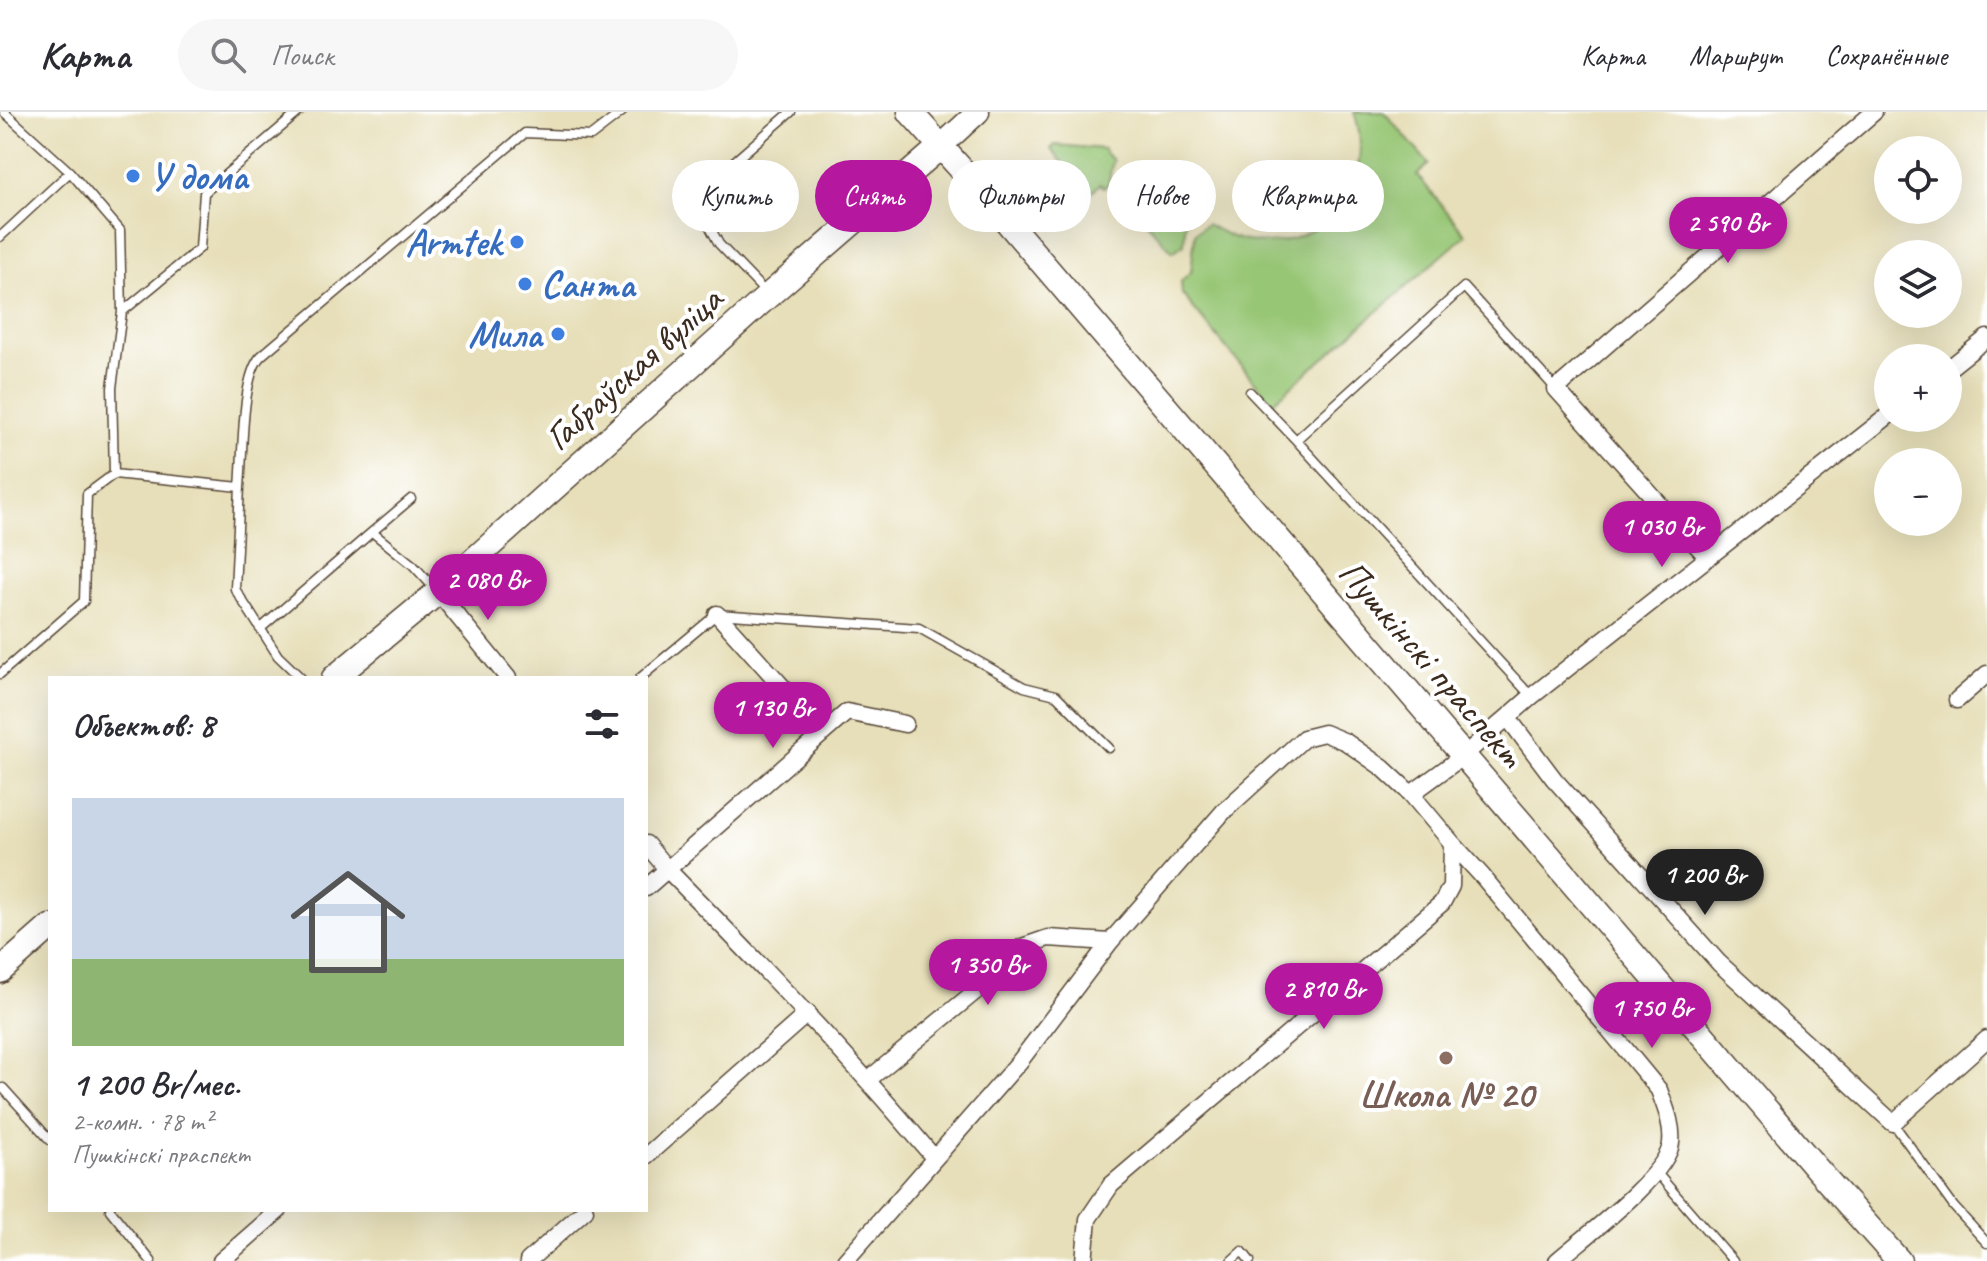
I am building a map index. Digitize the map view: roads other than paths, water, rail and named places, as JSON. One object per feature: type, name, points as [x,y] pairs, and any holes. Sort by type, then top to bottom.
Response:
[{"type":"main road","name":"Пушкінскі праспект","points":[[910,112],[1899,1261]]},
{"type":"main road","name":"Габраўская вуліца","points":[[336,676],[438,592],[978,112]]},
{"type":"main road","points":[[0,971],[48,929]]},
{"type":"street","points":[[1708,558],[1556,389],[1874,112]]},
{"type":"street","points":[[1962,358],[1987,338]]},
{"type":"street","points":[[1411,794],[1463,756],[1532,696],[1874,427]]},
{"type":"street","points":[[438,592],[506,676]]},
{"type":"street","points":[[717,614],[823,732]]},
{"type":"street","points":[[1957,700],[1987,674]]},
{"type":"street","points":[[648,886],[847,712],[905,724]]},
{"type":"street","points":[[1508,718],[1554,779],[1719,963],[1893,1123],[1987,1039]]},
{"type":"street","points":[[845,1261],[1020,1061],[1110,942],[1224,811],[1304,738],[1324,733],[1346,742],[1383,768],[1411,794],[1659,1090],[1669,1119],[1671,1146],[1657,1173],[1557,1261]]},
{"type":"street","points":[[1084,1261],[1088,1219],[1111,1185],[1442,903],[1451,886],[1452,843]]},
{"type":"street","points":[[648,846],[869,1079],[934,1158]]},
{"type":"street","points":[[869,1079],[976,991],[1022,947],[1048,938],[1110,942]]},
{"type":"street","points":[[648,1154],[808,1013]]},
{"type":"street","points":[[221,1261],[277,1212]]},
{"type":"street","points":[[528,1261],[583,1212]]},
{"type":"lane","points":[[4,112],[70,172],[120,230],[122,312],[112,388],[114,474]]},
{"type":"lane","points":[[122,312],[200,248],[204,193],[299,112]]},
{"type":"lane","points":[[299,676],[278,656],[235,589],[248,384],[253,364],[525,133],[591,136],[622,112]]},
{"type":"lane","points":[[768,296],[719,244],[705,218],[705,200],[714,179],[791,112]]},
{"type":"lane","points":[[0,237],[70,172]]},
{"type":"lane","points":[[1296,440],[1464,287],[1556,389]]},
{"type":"lane","points":[[1250,392],[1532,696]]},
{"type":"lane","points":[[0,674],[84,601],[87,494],[114,474],[240,487]]},
{"type":"lane","points":[[260,629],[411,499]]},
{"type":"lane","points":[[372,532],[413,565],[438,592]]},
{"type":"lane","points":[[642,676],[717,614],[919,628],[1024,687],[1056,695],[1109,748]]},
{"type":"lane","points":[[3,1088],[48,1138]]},
{"type":"lane","points":[[1893,1123],[1954,1207],[1987,1243]]},
{"type":"lane","points":[[1657,1173],[1733,1261]]},
{"type":"lane","points":[[112,1212],[151,1261]]},
{"type":"lane","points":[[1231,1261],[1242,1251],[1250,1261]]},
{"type":"place","name":"У дома","points":[[133,176]]},
{"type":"place","name":"Armtek","points":[[517,242]]},
{"type":"place","name":"Санта","points":[[525,284]]},
{"type":"place","name":"Мила","points":[[558,334]]},
{"type":"place","name":"Школа № 20","points":[[1446,1058]]}]
